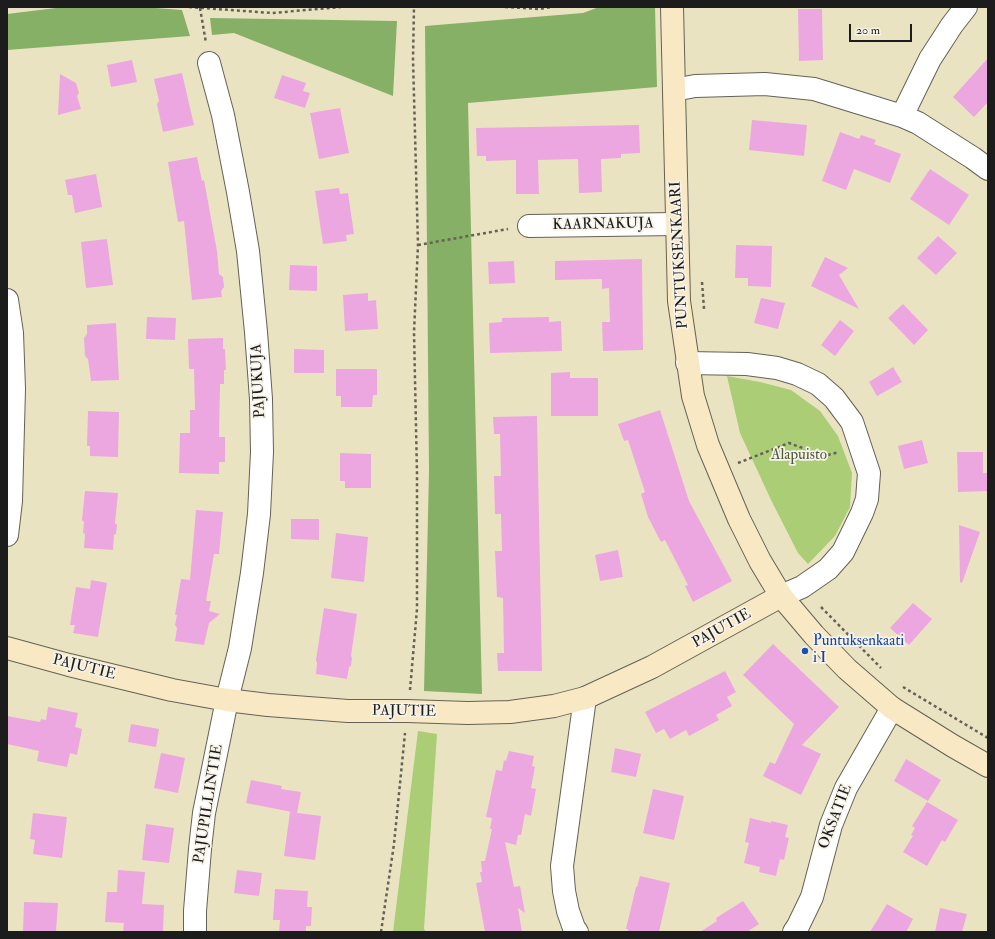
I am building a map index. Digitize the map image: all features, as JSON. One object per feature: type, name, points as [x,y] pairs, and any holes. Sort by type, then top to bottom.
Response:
[{"type":"street","name":"PUNTUKSENKAARI","points":[[672,7],[679,301],[693,396],[708,446],[739,519],[760,561],[781,596],[814,635],[847,669],[892,708],[988,766]]},
{"type":"street","points":[[902,116],[930,59],[952,25],[966,7]]},
{"type":"street","name":"PAJUKUJA","points":[[209,63],[223,115],[246,243],[256,332],[261,399],[262,452],[259,514],[252,573],[240,648],[228,700]]},
{"type":"street","points":[[674,90],[695,86],[765,84],[814,89],[902,116],[918,123],[938,134],[988,169]]},
{"type":"street","name":"KAARNAKUJA","points":[[529,226],[677,224]]},
{"type":"street","points":[[7,300],[12,333],[14,388],[11,501],[7,535]]},
{"type":"street","points":[[687,363],[747,364],[777,368],[818,384],[834,398],[852,422],[869,473],[867,499],[862,513],[843,552],[828,568],[802,587],[781,596]]},
{"type":"street","name":"PAJUTIE","points":[[7,648],[83,669],[172,690],[268,706],[348,711],[468,713],[510,712],[554,706],[586,698],[652,667],[781,596]]},
{"type":"street","points":[[577,932],[574,928],[568,910],[564,891],[562,866],[586,698]]},
{"type":"street","name":"PAJUPILLINTIE","points":[[195,932],[195,911],[204,813],[228,700]]},
{"type":"street","name":"OKSATIE","points":[[794,932],[812,897],[831,825],[846,788],[892,708]]},
{"type":"path","points":[[189,7],[272,14],[341,7]]},
{"type":"path","points":[[381,932],[394,844],[417,609],[417,474],[414,332],[418,245],[413,59],[414,7]]},
{"type":"path","points":[[505,7],[540,9],[552,7]]},
{"type":"path","points":[[200,8],[209,63]]},
{"type":"path","points":[[418,245],[529,226]]},
{"type":"path","points":[[702,276],[704,315]]},
{"type":"path","points":[[740,470],[737,463],[788,444],[824,456],[861,446]]},
{"type":"path","points":[[802,587],[841,629],[884,670]]},
{"type":"path","points":[[899,683],[904,688],[988,738]]},
{"type":"green space","points":[[64,7],[142,7],[182,10],[190,36],[7,50],[7,14]]},
{"type":"green space","points":[[599,7],[655,7],[657,87],[468,103],[482,694],[424,691],[429,471],[425,26],[583,13]]},
{"type":"green space","points":[[210,18],[397,21],[393,96],[234,33],[212,35]]},
{"type":"green space","name":"Alapuisto","points":[[727,376],[791,390],[820,411],[838,436],[852,473],[850,507],[835,536],[808,564],[798,553],[772,502],[740,433]]},
{"type":"green space","points":[[418,731],[437,734],[424,929],[426,932],[393,932]]},
{"type":"building","points":[[798,9],[822,9],[823,60],[799,61]]},
{"type":"building","points":[[988,58],[988,102],[974,117],[953,97]]},
{"type":"building","points":[[132,60],[137,82],[111,87],[107,65]]},
{"type":"building","points":[[182,73],[194,125],[163,132],[157,104],[159,101],[154,79]]},
{"type":"building","points":[[60,74],[76,83],[79,93],[77,96],[81,109],[58,115]]},
{"type":"building","points":[[282,75],[306,83],[303,91],[310,93],[305,108],[274,98]]},
{"type":"building","points":[[340,108],[349,153],[319,159],[310,113]]},
{"type":"building","points":[[752,120],[807,125],[804,156],[749,150]]},
{"type":"building","points":[[639,125],[640,153],[621,154],[621,158],[601,159],[602,192],[579,193],[578,159],[538,160],[539,194],[516,194],[516,160],[486,161],[486,156],[477,156],[476,128]]},
{"type":"building","points":[[840,132],[859,139],[861,135],[876,140],[874,144],[901,154],[890,183],[854,169],[846,190],[822,181]]},
{"type":"building","points":[[197,157],[202,181],[204,180],[217,251],[219,274],[223,277],[224,287],[221,291],[222,297],[192,300],[184,221],[178,222],[168,162]]},
{"type":"building","points":[[930,169],[969,195],[949,225],[910,199]]},
{"type":"building","points":[[96,174],[102,207],[75,213],[72,195],[68,195],[65,180]]},
{"type":"building","points":[[339,188],[340,194],[348,193],[354,234],[346,235],[347,241],[323,244],[315,191]]},
{"type":"building","points":[[938,236],[957,253],[936,275],[917,258]]},
{"type":"building","points":[[107,239],[113,285],[86,288],[81,242]]},
{"type":"building","points":[[736,245],[772,246],[771,287],[748,286],[748,278],[735,278]]},
{"type":"building","points":[[825,257],[848,268],[839,275],[859,309],[811,286]]},
{"type":"building","points":[[642,259],[643,350],[603,351],[602,322],[610,322],[609,288],[602,289],[602,279],[555,280],[555,261]]},
{"type":"building","points":[[514,261],[515,283],[489,284],[488,262]]},
{"type":"building","points":[[290,265],[317,266],[317,291],[289,290]]},
{"type":"building","points":[[368,293],[368,301],[376,300],[378,329],[345,331],[343,295]]},
{"type":"building","points":[[761,298],[785,303],[778,329],[754,323]]},
{"type":"building","points":[[903,304],[928,330],[914,345],[888,318]]},
{"type":"building","points":[[147,317],[176,318],[175,340],[146,339]]},
{"type":"building","points":[[549,317],[549,322],[561,321],[562,351],[490,353],[489,323],[502,322],[502,318]]},
{"type":"building","points":[[840,320],[854,331],[835,356],[821,345]]},
{"type":"building","points":[[116,323],[119,380],[91,381],[88,359],[85,356],[84,338],[87,334],[87,325]]},
{"type":"building","points":[[223,338],[226,370],[224,370],[224,384],[220,384],[219,437],[225,437],[225,462],[219,462],[219,474],[179,473],[180,433],[190,433],[190,410],[195,410],[194,369],[189,369],[188,339]]},
{"type":"building","points":[[294,349],[324,350],[324,373],[294,373]]},
{"type":"building","points":[[893,367],[902,382],[877,396],[869,382]]},
{"type":"building","points":[[336,369],[377,369],[377,395],[373,395],[372,407],[341,407],[341,396],[336,396]]},
{"type":"building","points":[[570,372],[570,378],[598,378],[598,416],[551,416],[551,373]]},
{"type":"building","points":[[660,410],[689,501],[732,581],[693,602],[685,586],[688,585],[665,540],[661,542],[648,517],[641,494],[645,492],[628,440],[624,441],[618,424]]},
{"type":"building","points":[[88,411],[119,412],[118,457],[90,456],[90,446],[87,446]]},
{"type":"building","points":[[537,416],[542,671],[498,671],[497,653],[504,653],[503,598],[497,597],[495,551],[502,551],[501,514],[495,514],[494,476],[501,476],[500,434],[494,434],[493,417]]},
{"type":"building","points":[[922,440],[928,463],[904,469],[898,446]]},
{"type":"building","points":[[957,452],[983,452],[983,473],[988,473],[988,491],[958,492]]},
{"type":"building","points":[[340,453],[371,454],[371,488],[345,488],[345,481],[340,481]]},
{"type":"building","points":[[85,491],[118,493],[115,523],[117,525],[116,534],[114,535],[113,550],[84,548],[85,534],[83,533],[84,522],[82,520]]},
{"type":"building","points":[[196,510],[223,512],[219,554],[214,554],[206,601],[211,601],[209,611],[220,614],[209,623],[204,645],[175,641],[177,628],[175,625],[177,615],[175,615],[181,579],[190,580]]},
{"type":"building","points":[[291,519],[319,519],[319,540],[291,539]]},
{"type":"building","points":[[959,525],[980,532],[962,583],[960,582]]},
{"type":"building","points":[[336,533],[368,537],[364,582],[331,578]]},
{"type":"building","points":[[618,550],[623,577],[600,581],[595,555]]},
{"type":"building","points":[[91,580],[107,583],[98,637],[73,633],[75,625],[70,625],[76,587],[90,589]]},
{"type":"building","points":[[913,603],[932,619],[909,645],[890,628]]},
{"type":"building","points":[[324,608],[357,614],[351,666],[349,667],[347,679],[316,674],[316,660]]},
{"type":"building","points":[[773,644],[839,707],[802,745],[821,754],[801,795],[763,776],[770,762],[775,764],[794,724],[743,675]]},
{"type":"building","points":[[725,671],[736,692],[727,697],[732,706],[716,715],[719,720],[689,736],[686,730],[670,739],[664,729],[656,733],[645,712]]},
{"type":"building","points":[[48,707],[78,713],[75,727],[82,729],[77,755],[70,753],[67,767],[37,761],[39,751],[7,744],[7,716],[40,722],[41,719],[46,720]]},
{"type":"building","points":[[131,724],[159,729],[156,747],[128,742]]},
{"type":"building","points":[[615,748],[641,754],[636,777],[611,772]]},
{"type":"building","points":[[509,751],[534,756],[532,766],[535,767],[531,788],[536,789],[531,816],[525,814],[521,835],[518,835],[516,845],[505,842],[514,887],[520,886],[525,913],[518,908],[522,932],[485,932],[476,883],[482,882],[480,872],[482,872],[481,861],[485,861],[492,829],[490,829],[492,818],[486,817],[496,770],[502,771],[504,760],[506,761]]},
{"type":"building","points":[[161,753],[185,758],[178,793],[154,788]]},
{"type":"building","points":[[906,759],[941,780],[928,801],[894,781]]},
{"type":"building","points":[[251,780],[282,786],[281,789],[301,792],[297,813],[246,803]]},
{"type":"building","points":[[653,789],[684,796],[674,840],[643,833]]},
{"type":"building","points":[[927,802],[958,820],[945,842],[942,840],[927,866],[903,852],[913,836],[911,835],[915,828],[912,826]]},
{"type":"building","points":[[290,812],[321,816],[315,860],[284,856]]},
{"type":"building","points":[[33,813],[67,817],[62,858],[33,854],[35,840],[30,839]]},
{"type":"building","points":[[750,818],[788,825],[785,837],[789,838],[784,860],[780,859],[776,876],[759,872],[760,867],[744,863],[749,843],[745,842]]},
{"type":"building","points":[[146,824],[174,828],[169,863],[142,860]]},
{"type":"building","points":[[118,870],[145,872],[142,904],[164,905],[163,932],[123,932],[124,923],[105,922],[107,892],[117,892]]},
{"type":"building","points":[[237,870],[262,873],[259,896],[234,893]]},
{"type":"building","points":[[640,876],[670,883],[659,932],[628,932],[628,929],[626,929]]},
{"type":"building","points":[[275,889],[308,891],[307,907],[312,907],[311,926],[306,926],[306,932],[279,932],[280,920],[273,920]]},
{"type":"building","points":[[743,901],[759,924],[747,932],[700,932],[717,921],[716,918]]},
{"type":"building","points":[[24,902],[58,903],[56,932],[23,932]]},
{"type":"building","points":[[887,904],[913,919],[906,932],[870,932]]},
{"type":"building","points":[[940,908],[967,914],[962,932],[935,932]]},
{"type":"place","name":"Puntuksenkaati i I","points":[[805,651]]}]
